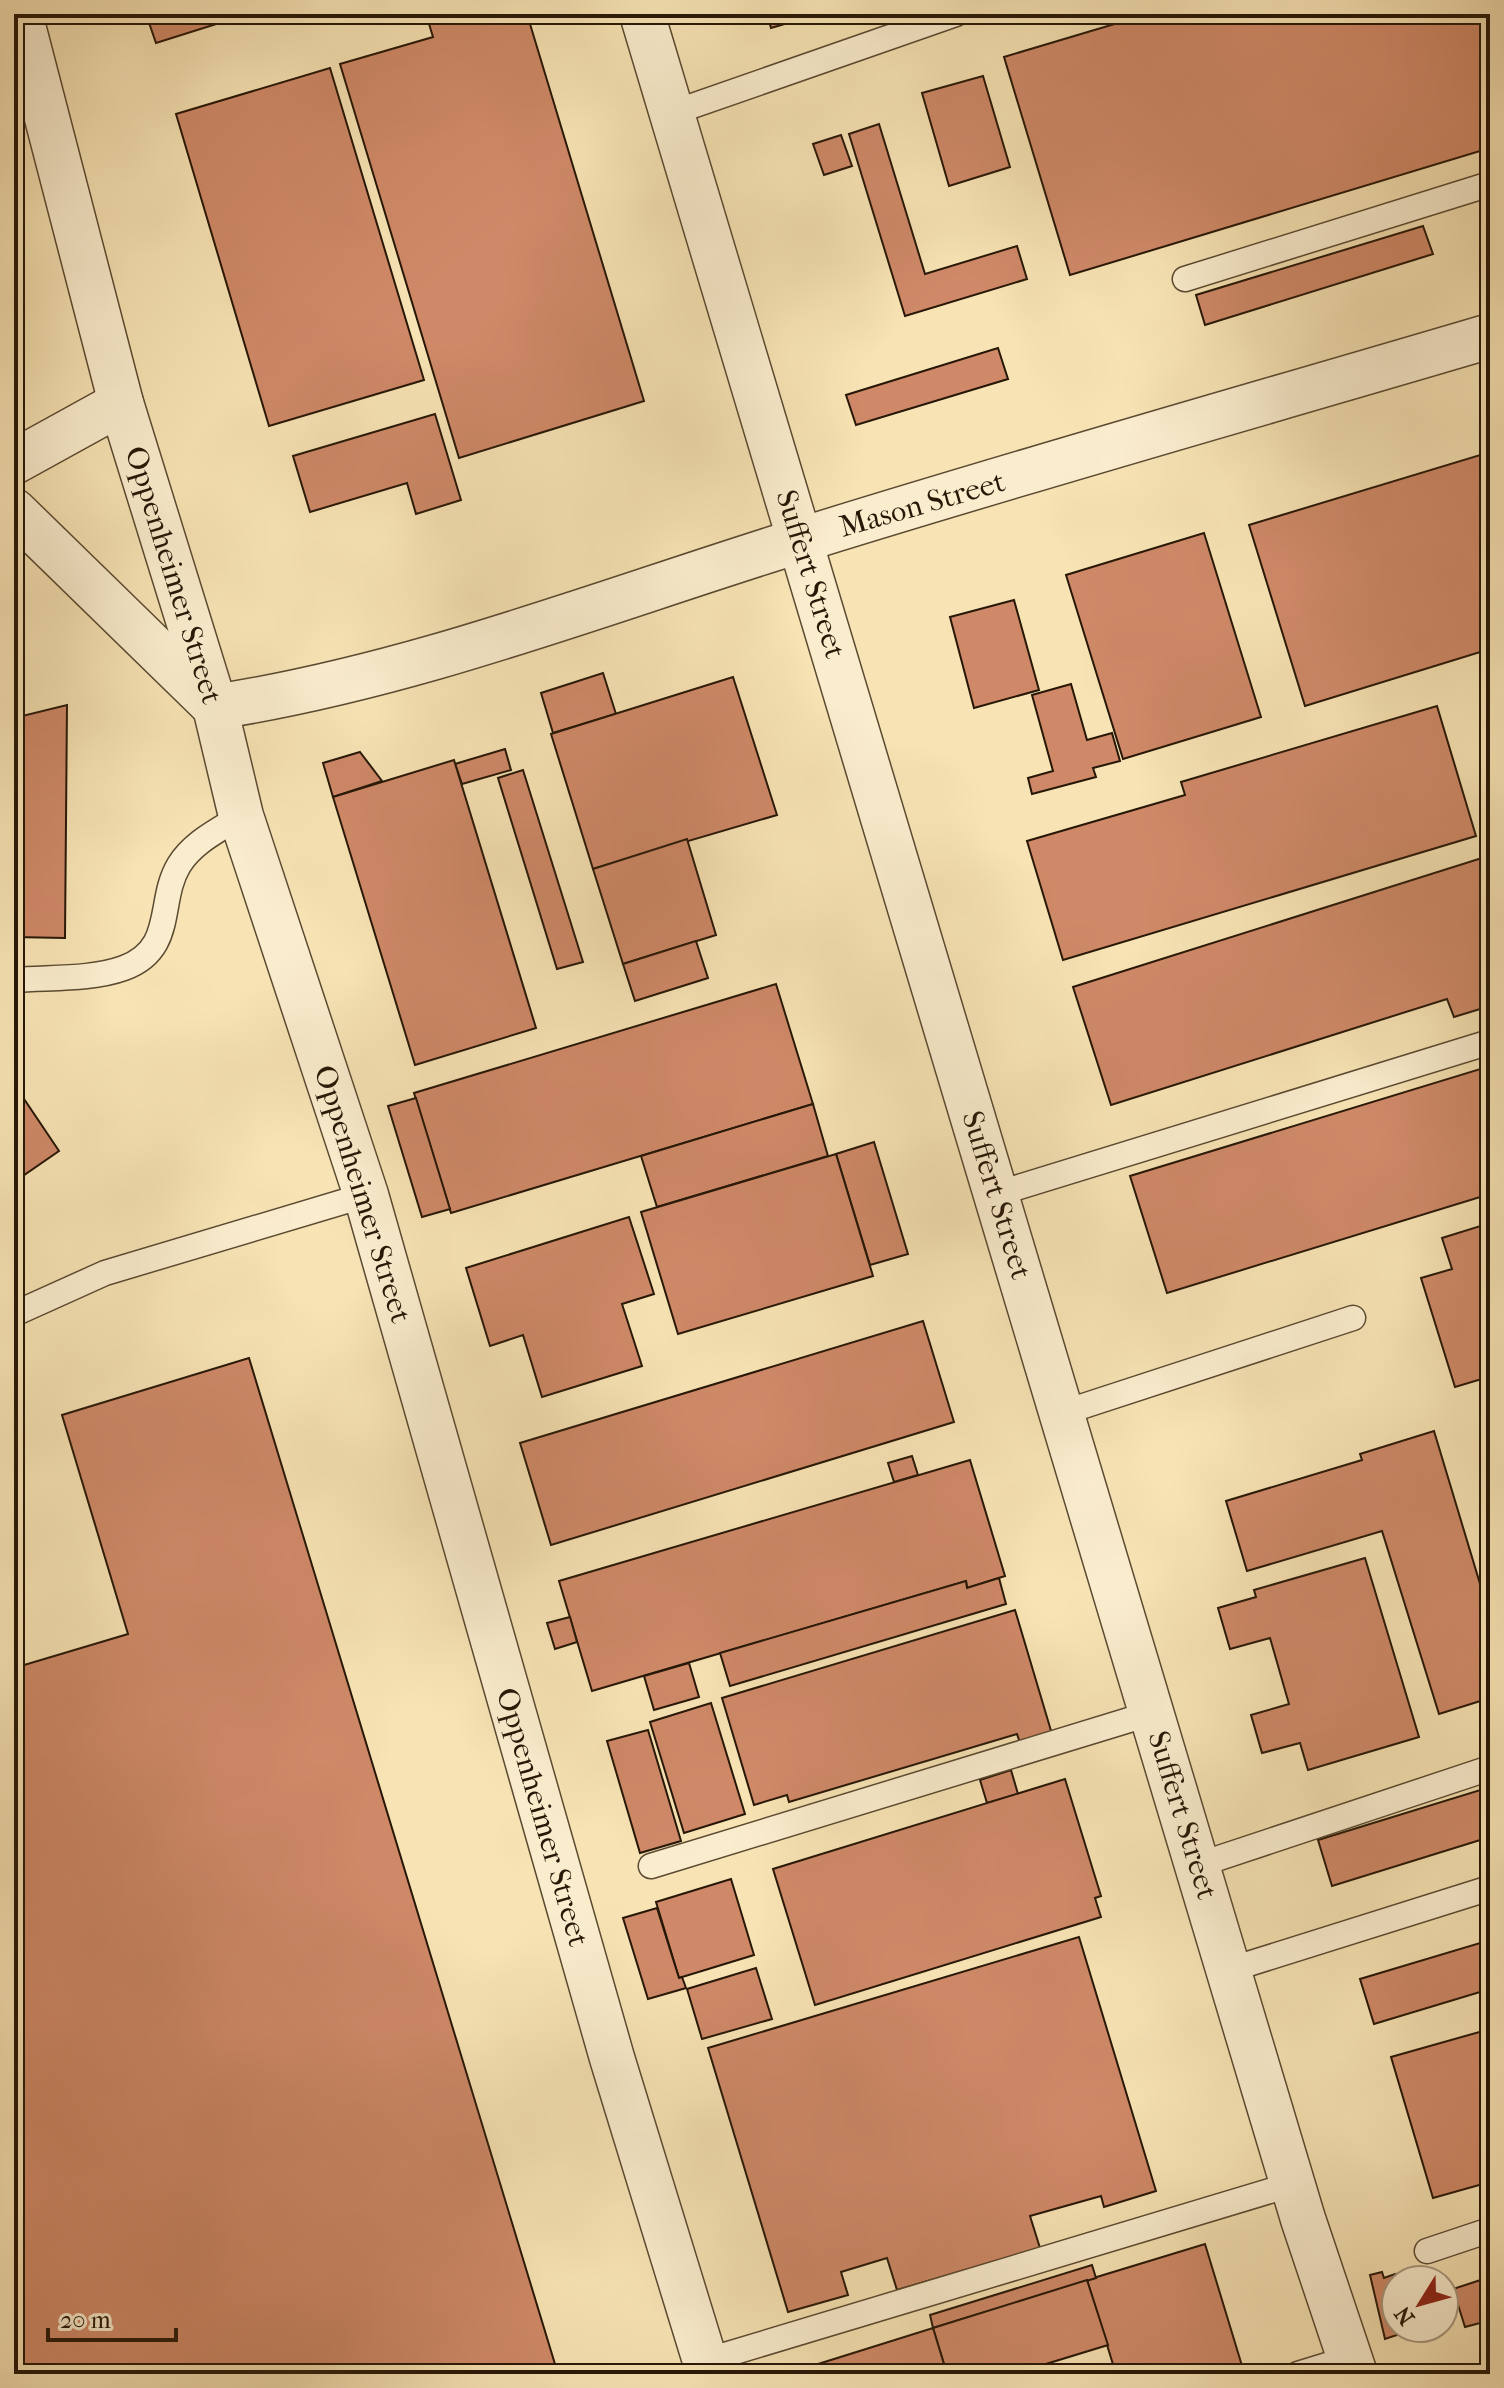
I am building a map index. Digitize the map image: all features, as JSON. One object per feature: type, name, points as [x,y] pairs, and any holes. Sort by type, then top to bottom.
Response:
[{"type":"street","name":"Oppenheimer Street","points":[[20,14],[121,403],[215,707],[241,816],[366,1195],[612,2058],[707,2368]]},
{"type":"street","name":"Suffert Street","points":[[642,14],[1293,2184],[1352,2366]]},
{"type":"street","name":"Mason Street","points":[[215,707],[297,694],[394,670],[801,540],[1490,336]]},
{"type":"street","points":[[14,462],[121,403]]},
{"type":"street","points":[[14,511],[215,707]]},
{"type":"lane","points":[[672,113],[956,14]]},
{"type":"lane","points":[[1185,279],[1490,184]]},
{"type":"lane","points":[[14,980],[101,973],[140,959],[163,931],[172,879],[180,863],[196,844],[241,816]]},
{"type":"lane","points":[[996,1194],[1490,1042]]},
{"type":"lane","points":[[14,1314],[105,1273],[366,1195]]},
{"type":"lane","points":[[1062,1413],[1353,1318]]},
{"type":"lane","points":[[651,1866],[1152,1713]]},
{"type":"lane","points":[[1198,1865],[1490,1768]]},
{"type":"lane","points":[[1229,1970],[1490,1888]]},
{"type":"lane","points":[[707,2368],[1293,2184]]},
{"type":"lane","points":[[1427,2251],[1490,2230]]},
{"type":"lane","points":[[1298,2374],[1352,2366]]},
{"type":"building","points":[[146,14],[248,14],[156,43]]},
{"type":"building","points":[[426,14],[527,14],[644,401],[459,458],[340,64],[433,37]]},
{"type":"building","points":[[767,14],[819,14],[771,28]]},
{"type":"building","points":[[1148,14],[1490,14],[1490,148],[1070,275],[1004,57]]},
{"type":"building","points":[[330,68],[424,380],[269,426],[176,114]]},
{"type":"building","points":[[983,76],[1010,167],[949,186],[922,93]]},
{"type":"building","points":[[879,124],[925,274],[1017,246],[1027,279],[905,316],[849,134]]},
{"type":"building","points":[[841,135],[852,166],[824,175],[813,144]]},
{"type":"building","points":[[1423,226],[1433,254],[1205,325],[1196,295]]},
{"type":"building","points":[[998,348],[1008,379],[856,425],[846,395]]},
{"type":"building","points":[[435,414],[461,500],[416,514],[407,483],[310,512],[293,456]]},
{"type":"building","points":[[1490,452],[1490,649],[1305,706],[1249,525]]},
{"type":"building","points":[[1204,533],[1261,717],[1123,759],[1066,575]]},
{"type":"building","points":[[1014,600],[1039,690],[974,708],[950,617]]},
{"type":"building","points":[[603,673],[616,714],[553,733],[541,693]]},
{"type":"building","points":[[733,677],[777,815],[593,869],[551,734]]},
{"type":"building","points":[[1071,684],[1087,740],[1112,733],[1120,761],[1093,768],[1096,777],[1032,794],[1028,778],[1053,771],[1032,695]]},
{"type":"building","points":[[67,705],[65,938],[14,937],[14,718]]},
{"type":"building","points":[[1437,706],[1476,836],[1063,960],[1027,841],[1185,795],[1181,782]]},
{"type":"building","points":[[505,749],[511,770],[462,784],[455,764]]},
{"type":"building","points":[[360,752],[382,781],[333,797],[323,763]]},
{"type":"building","points":[[454,760],[536,1028],[415,1065],[333,797]]},
{"type":"building","points":[[523,770],[583,962],[557,969],[498,778]]},
{"type":"building","points":[[687,839],[716,935],[623,964],[593,869]]},
{"type":"building","points":[[1485,857],[1490,873],[1490,1006],[1454,1017],[1447,999],[1111,1105],[1073,987]]},
{"type":"building","points":[[696,941],[708,978],[635,1001],[623,964]]},
{"type":"building","points":[[776,984],[813,1104],[451,1213],[414,1093]]},
{"type":"building","points":[[1490,1066],[1490,1194],[1167,1293],[1130,1176]]},
{"type":"building","points":[[14,1084],[59,1151],[14,1182]]},
{"type":"building","points":[[416,1098],[450,1209],[422,1217],[388,1106]]},
{"type":"building","points":[[813,1104],[828,1156],[657,1207],[641,1156]]},
{"type":"building","points":[[874,1142],[908,1254],[870,1265],[836,1154]]},
{"type":"building","points":[[836,1154],[873,1276],[678,1334],[641,1212]]},
{"type":"building","points":[[629,1217],[654,1294],[622,1304],[642,1366],[542,1397],[523,1335],[490,1346],[466,1268]]},
{"type":"building","points":[[1490,1223],[1490,1395],[1485,1378],[1455,1387],[1421,1278],[1452,1269],[1442,1238]]},
{"type":"building","points":[[923,1321],[954,1422],[551,1545],[520,1443]]},
{"type":"building","points":[[249,1358],[558,2374],[14,2374],[14,1668],[128,1634],[62,1415]]},
{"type":"building","points":[[1434,1431],[1490,1617],[1490,1698],[1439,1714],[1382,1531],[1247,1571],[1226,1501],[1362,1460],[1360,1454]]},
{"type":"building","points":[[912,1456],[918,1475],[894,1482],[888,1463]]},
{"type":"building","points":[[970,1460],[1005,1576],[967,1588],[966,1581],[592,1691],[559,1581]]},
{"type":"building","points":[[1365,1558],[1419,1737],[1308,1770],[1300,1743],[1262,1753],[1251,1715],[1289,1704],[1270,1638],[1230,1649],[1218,1608],[1256,1597],[1254,1590]]},
{"type":"building","points":[[999,1578],[1006,1604],[730,1686],[720,1653],[966,1581],[967,1588]]},
{"type":"building","points":[[1015,1610],[1052,1734],[1020,1743],[1017,1734],[789,1802],[787,1795],[754,1805],[722,1698]]},
{"type":"building","points":[[570,1617],[577,1642],[555,1649],[547,1623]]},
{"type":"building","points":[[689,1663],[699,1697],[654,1710],[644,1676]]},
{"type":"building","points":[[711,1703],[745,1814],[684,1833],[650,1722]]},
{"type":"building","points":[[648,1730],[681,1841],[640,1853],[607,1741]]},
{"type":"building","points":[[1011,1770],[1018,1794],[987,1803],[980,1780]]},
{"type":"building","points":[[1065,1779],[1101,1896],[1095,1898],[1101,1917],[815,2005],[773,1869]]},
{"type":"building","points":[[1490,1787],[1490,1837],[1332,1886],[1318,1840]]},
{"type":"building","points":[[731,1879],[754,1955],[679,1978],[656,1902]]},
{"type":"building","points":[[657,1908],[679,1978],[682,1977],[686,1988],[648,1999],[623,1918]]},
{"type":"building","points":[[1079,1937],[1156,2191],[1104,2207],[1101,2196],[1030,2216],[1040,2248],[897,2290],[887,2258],[841,2272],[848,2295],[788,2312],[708,2048]]},
{"type":"building","points":[[1490,1940],[1490,1989],[1374,2024],[1360,1979]]},
{"type":"building","points":[[756,1968],[772,2019],[702,2039],[687,1989]]},
{"type":"building","points":[[1490,2029],[1490,2182],[1433,2198],[1391,2057]]},
{"type":"building","points":[[1205,2244],[1243,2369],[1226,2374],[1116,2374],[1087,2280]]},
{"type":"building","points":[[1092,2265],[1096,2278],[933,2328],[930,2315]]},
{"type":"building","points":[[1380,2272],[1380,2318],[1370,2275]]},
{"type":"building","points":[[1490,2277],[1490,2354],[1480,2323],[1465,2327],[1460,2311],[1460,2287]]},
{"type":"building","points":[[1087,2280],[1108,2345],[1013,2374],[947,2374],[933,2328]]},
{"type":"building","points":[[933,2328],[947,2374],[818,2374],[815,2365]]}]
